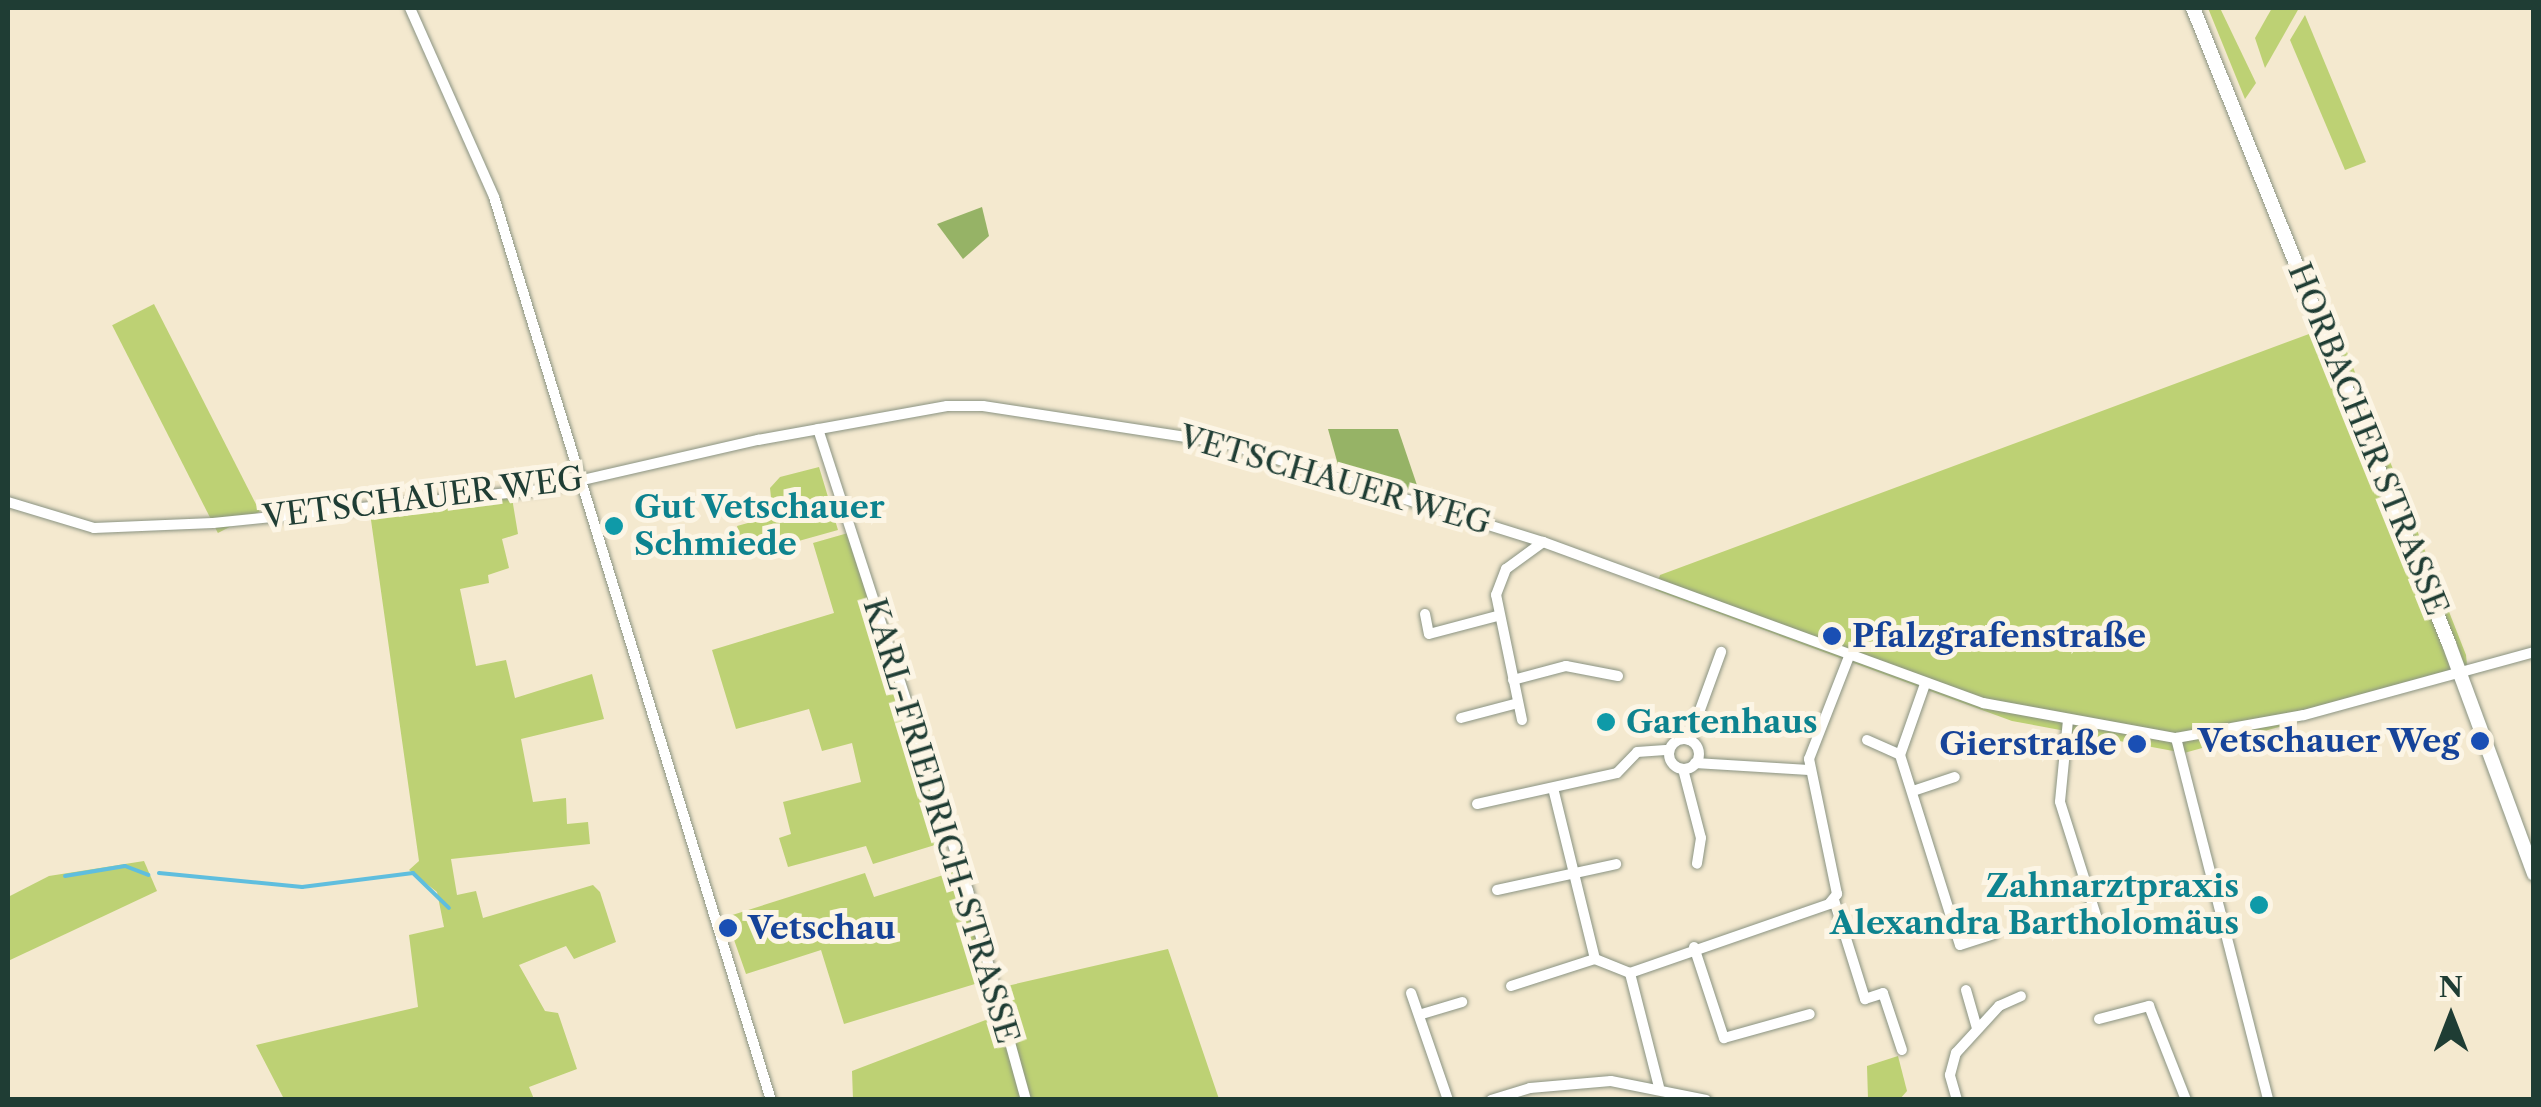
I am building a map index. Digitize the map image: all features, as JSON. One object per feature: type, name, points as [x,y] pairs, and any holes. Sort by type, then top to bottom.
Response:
[{"type":"main road","name":"HORBACHER STRASSE","points":[[2194,8],[2534,874]]},
{"type":"street","points":[[410,8],[481,159],[578,484],[684,800],[771,1100]]},
{"type":"street","name":"VETSCHAUER WEG","points":[[8,502],[67,524],[124,530],[578,484],[818,429],[959,405],[1165,430],[1542,542],[1926,684],[2068,720],[2176,738],[2304,714],[2456,669],[2534,652]]},
{"type":"street","name":"KARL-FRIEDRICH-STRASSE","points":[[818,429],[968,891],[1026,1100]]},
{"type":"street","points":[[1522,720],[1497,616],[1496,595],[1506,569],[1542,542]]},
{"type":"street","points":[[1425,614],[1430,634],[1497,616]]},
{"type":"street","points":[[1477,804],[1617,773],[1637,752],[1669,750],[1689,740],[1720,652]]},
{"type":"street","points":[[1850,654],[1809,770],[1838,880],[1834,900],[1866,998],[1883,993],[1902,1050]]},
{"type":"street","points":[[1513,680],[1566,666],[1618,676]]},
{"type":"street","points":[[1926,684],[1900,755],[1960,944],[1993,934]]},
{"type":"street","points":[[1461,718],[1518,704]]},
{"type":"street","points":[[2068,720],[2060,802],[2098,925]]},
{"type":"street","points":[[2176,738],[2268,1100]]},
{"type":"street","points":[[1689,740],[1698,750],[1696,763]]},
{"type":"street","points":[[1867,740],[1900,755]]},
{"type":"street","points":[[1669,750],[1672,763],[1683,769],[1701,838],[1696,864]]},
{"type":"street","points":[[1683,769],[1696,763],[1809,770]]},
{"type":"street","points":[[1912,790],[1954,777]]},
{"type":"street","points":[[1553,788],[1595,959]]},
{"type":"street","points":[[1497,890],[1616,864]]},
{"type":"street","points":[[1511,986],[1595,959],[1630,973],[1834,900]]},
{"type":"street","points":[[1694,947],[1724,1038],[1810,1014]]},
{"type":"street","points":[[1630,973],[1658,1087]]},
{"type":"street","points":[[1966,990],[1977,1028]]},
{"type":"street","points":[[1410,993],[1422,1014],[1448,1100]]},
{"type":"street","points":[[1957,1100],[1951,1063],[1998,1006],[2021,996]]},
{"type":"street","points":[[1422,1014],[1462,1002]]},
{"type":"street","points":[[2099,1019],[2149,1006],[2186,1100]]},
{"type":"street","points":[[1490,1100],[1570,1082],[1658,1087],[1706,1100]]},
{"type":"green space","points":[[2208,8],[2220,8],[2256,83],[2245,99]]},
{"type":"green space","points":[[2272,8],[2299,8],[2265,68],[2255,38]]},
{"type":"green space","points":[[2305,15],[2366,162],[2345,170],[2290,40]]},
{"type":"green space","points":[[982,207],[989,236],[963,259],[937,224]]},
{"type":"green space","points":[[154,304],[260,512],[218,533],[112,325]]},
{"type":"green space","points":[[2336,324],[2466,655],[2468,675],[2184,753],[2012,721],[1655,590],[1660,575]]},
{"type":"green space","points":[[1328,429],[1398,429],[1421,497],[1340,472]]},
{"type":"green space","points":[[819,467],[838,530],[745,556],[737,526],[773,516],[770,488],[780,477]]},
{"type":"green space","points":[[512,498],[518,534],[502,539],[509,568],[488,575],[489,583],[460,589],[476,666],[506,660],[515,698],[592,674],[604,719],[521,739],[533,802],[566,798],[567,824],[588,822],[590,844],[451,859],[457,895],[476,891],[483,918],[593,885],[600,892],[616,942],[574,959],[566,946],[519,965],[545,1011],[558,1013],[577,1069],[529,1087],[534,1099],[284,1099],[256,1045],[418,1007],[409,935],[444,927],[437,892],[409,870],[419,861],[370,513]]},
{"type":"green space","points":[[848,533],[948,841],[873,864],[866,846],[788,867],[779,838],[791,834],[783,802],[861,782],[852,743],[822,751],[809,709],[736,729],[712,650],[834,613],[813,543]]},
{"type":"green space","points":[[144,861],[157,891],[8,961],[8,897],[49,876]]},
{"type":"green space","points":[[959,870],[988,980],[844,1024],[821,950],[746,974],[726,917],[865,873],[874,897]]},
{"type":"green space","points":[[1168,949],[1219,1099],[853,1099],[852,1071],[1004,1013],[998,988]]},
{"type":"green space","points":[[1898,1056],[1907,1091],[1900,1099],[1868,1099],[1867,1066]]},
{"type":"waterway","points":[[65,876],[125,866],[148,875]]},
{"type":"waterway","points":[[159,873],[302,887],[413,873],[449,908]]},
{"type":"place","name":"Gut Vetschauer Schmiede","points":[[614,526]]},
{"type":"place","name":"Pfalzgrafenstraße","points":[[1832,636]]},
{"type":"place","name":"Gartenhaus","points":[[1606,722]]},
{"type":"place","name":"Vetschauer Weg","points":[[2480,741]]},
{"type":"place","name":"Gierstraße","points":[[2137,744]]},
{"type":"place","name":"Zahnarztpraxis Alexandra Bartholomäus","points":[[2259,905]]},
{"type":"place","name":"Vetschau","points":[[728,928]]}]
